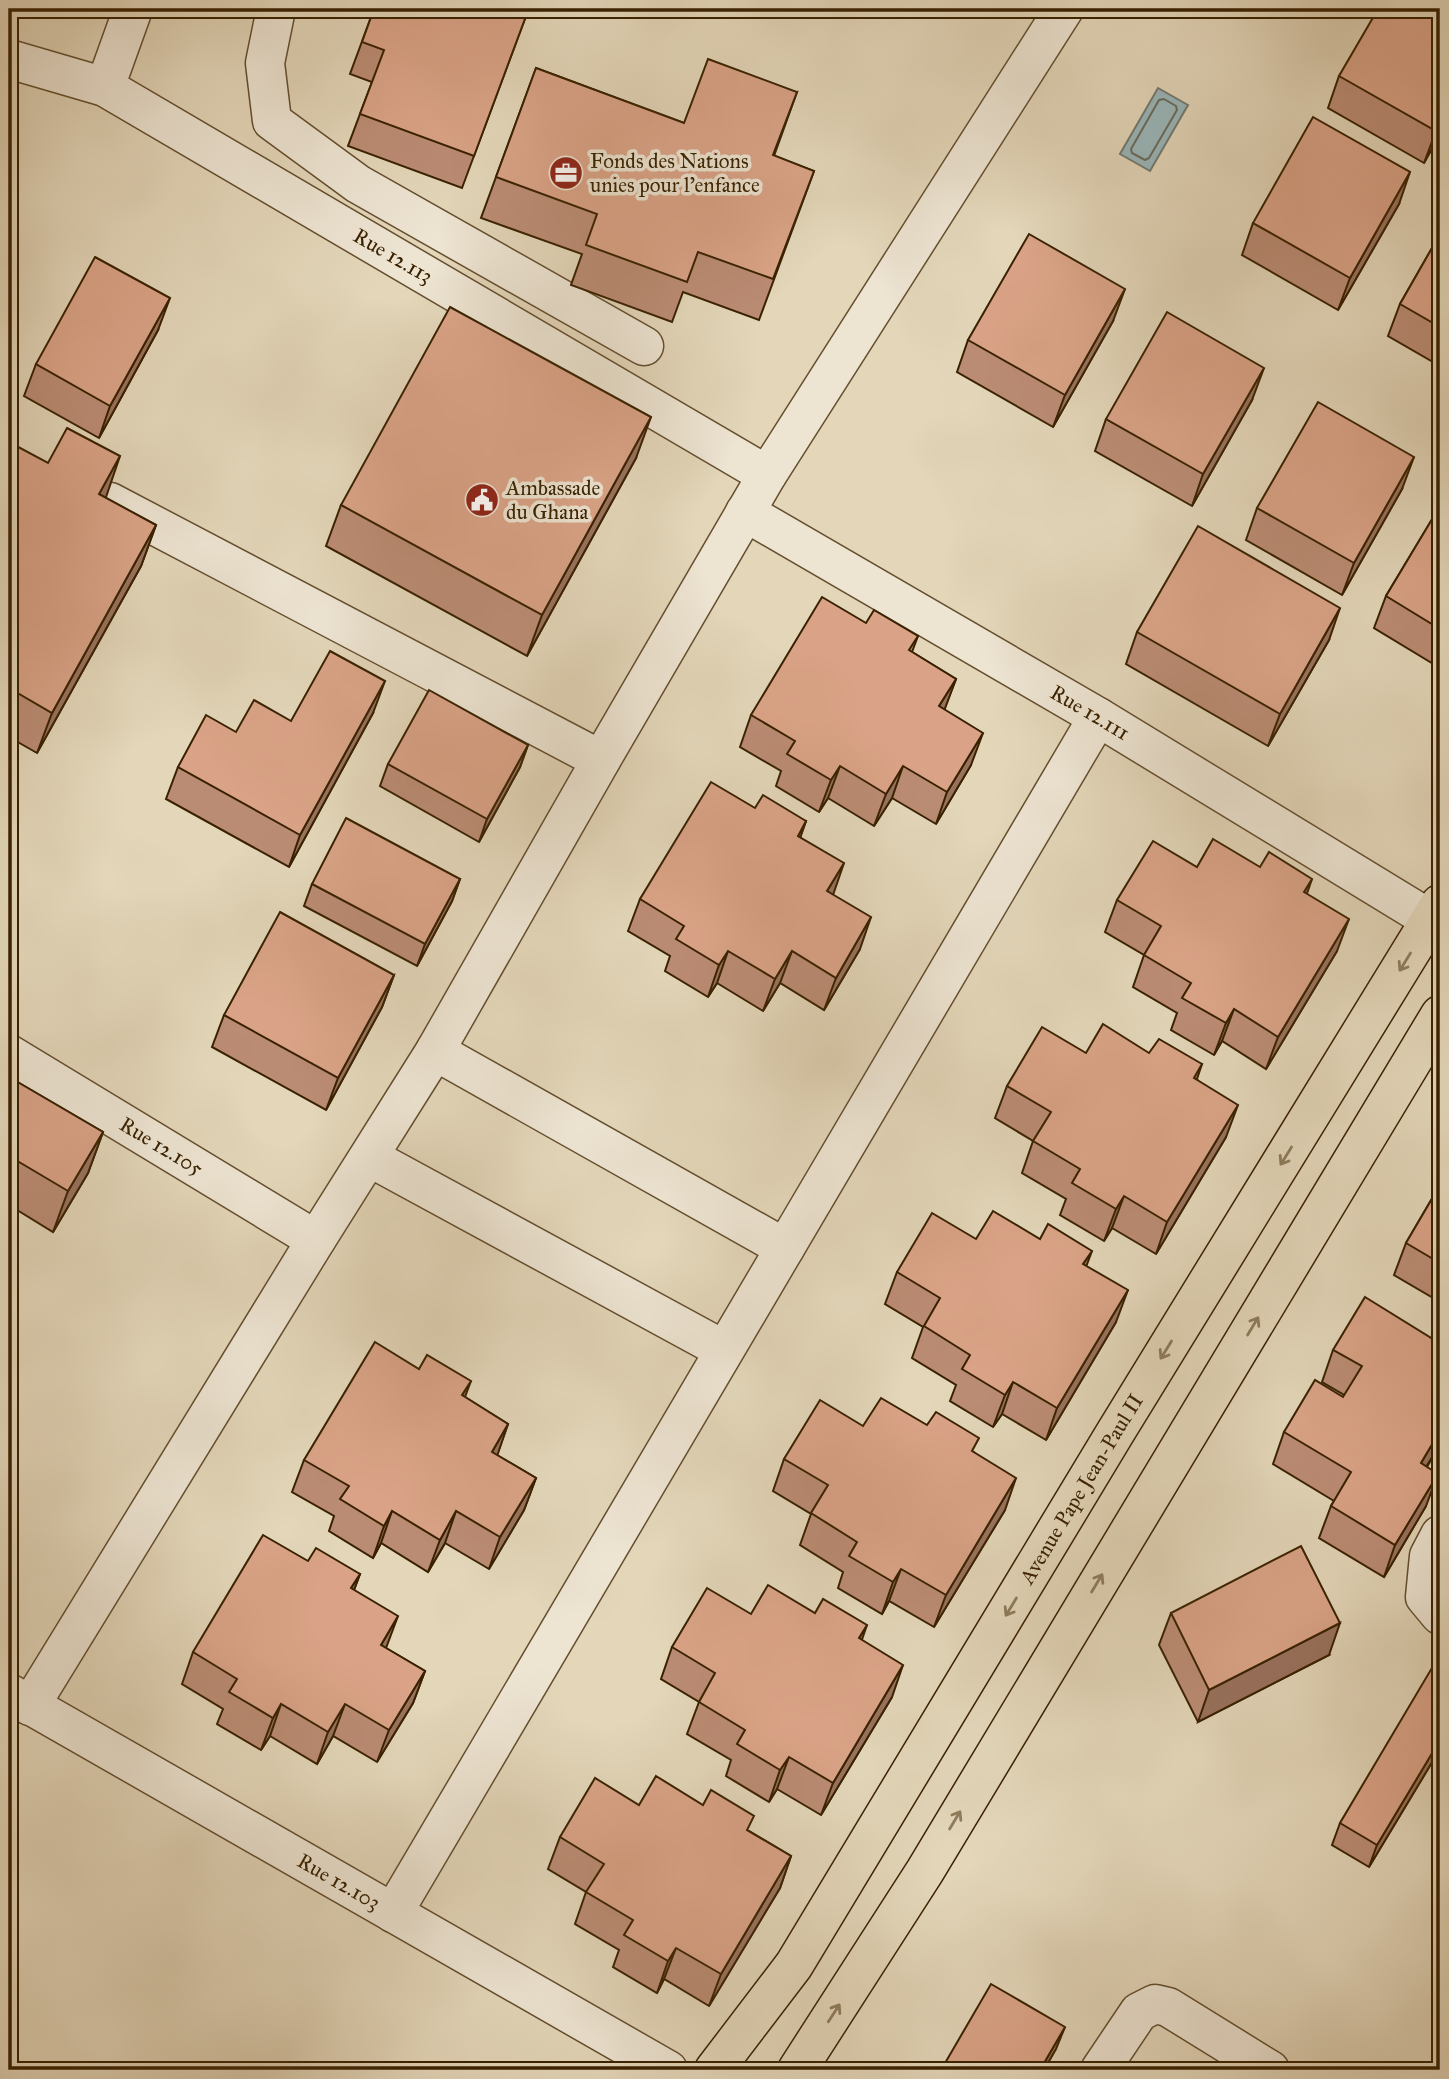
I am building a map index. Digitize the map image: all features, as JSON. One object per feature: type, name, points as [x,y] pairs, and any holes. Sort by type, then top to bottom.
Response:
[{"type":"main road","name":"Avenue Pape Jean-Paul II","points":[[714,2070],[794,1965],[1115,1433],[1436,912]]},
{"type":"main road","points":[[797,2070],[925,1871],[1438,1025]]},
{"type":"street","points":[[105,87],[133,9]]},
{"type":"street","points":[[276,9],[265,63],[272,121],[358,184],[644,346]]},
{"type":"street","points":[[19,1699],[435,1051],[767,475],[1064,9]]},
{"type":"street","name":"Rue 12.113","points":[[9,59],[105,87],[767,475]]},
{"type":"street","points":[[83,488],[601,760]]},
{"type":"street","name":"Rue 12.111","points":[[745,512],[1436,912]]},
{"type":"street","points":[[393,1913],[1098,717]]},
{"type":"street","points":[[435,1051],[785,1248]]},
{"type":"street","name":"Rue 12.105","points":[[9,1054],[316,1240]]},
{"type":"street","points":[[369,1157],[724,1350]]},
{"type":"street","points":[[1433,1606],[1429,1556],[1440,1535]]},
{"type":"street","name":"Rue 12.103","points":[[19,1699],[668,2070]]},
{"type":"street","points":[[1100,2070],[1139,2012],[1155,2004],[1168,2007],[1270,2070]]},
{"type":"water","points":[[1158,88],[1188,105],[1150,171],[1120,154]]},
{"type":"building","points":[[374,9],[507,9],[526,16],[474,156],[360,114],[384,50],[362,42]]},
{"type":"building","points":[[1378,9],[1440,9],[1440,123],[1436,131],[1339,76]]},
{"type":"building","points":[[708,59],[797,92],[773,155],[814,171],[773,279],[698,252],[687,282],[586,245],[597,214],[496,177],[536,68],[684,123]]},
{"type":"building","points":[[1313,117],[1410,172],[1350,278],[1253,223]]},
{"type":"building","points":[[1029,234],[1125,289],[1065,395],[968,340]]},
{"type":"building","points":[[1440,234],[1440,327],[1400,304]]},
{"type":"building","points":[[95,257],[170,298],[110,406],[36,364]]},
{"type":"building","points":[[450,307],[651,417],[542,615],[341,505]]},
{"type":"building","points":[[1167,312],[1264,368],[1203,474],[1106,419]]},
{"type":"building","points":[[1318,402],[1414,457],[1354,563],[1257,508]]},
{"type":"building","points":[[67,428],[120,456],[99,494],[156,525],[52,713],[9,688],[9,442],[48,463]]},
{"type":"building","points":[[1440,506],[1440,629],[1386,596]]},
{"type":"building","points":[[1198,526],[1340,608],[1280,714],[1137,632]]},
{"type":"building","points":[[822,597],[866,623],[874,610],[918,636],[909,650],[956,679],[939,706],[983,733],[947,792],[903,766],[886,794],[840,766],[831,780],[787,754],[795,741],[751,715]]},
{"type":"building","points":[[330,651],[385,681],[300,835],[178,767],[206,715],[236,732],[254,700],[291,721]]},
{"type":"building","points":[[429,690],[528,745],[487,819],[388,764]]},
{"type":"building","points":[[711,782],[755,808],[763,795],[806,821],[798,836],[844,863],[827,891],[871,917],[836,978],[792,951],[775,979],[728,951],[719,965],[676,939],[684,926],[640,899]]},
{"type":"building","points":[[346,818],[460,879],[425,944],[312,884]]},
{"type":"building","points":[[1213,839],[1260,867],[1269,852],[1312,879],[1304,892],[1349,919],[1278,1037],[1234,1009],[1226,1023],[1182,998],[1191,983],[1144,955],[1161,926],[1117,900],[1153,841],[1197,867]]},
{"type":"building","points":[[280,912],[394,975],[338,1078],[224,1015]]},
{"type":"building","points":[[1103,1024],[1149,1053],[1159,1039],[1202,1064],[1194,1078],[1238,1105],[1167,1222],[1124,1196],[1116,1209],[1072,1183],[1080,1169],[1033,1141],[1051,1112],[1007,1086],[1042,1027],[1086,1053]]},
{"type":"building","points":[[9,1077],[103,1132],[68,1191],[9,1156]]},
{"type":"building","points":[[1440,1185],[1440,1263],[1406,1243]]},
{"type":"building","points":[[993,1211],[1040,1239],[1048,1224],[1092,1251],[1083,1264],[1128,1290],[1057,1408],[1013,1382],[1005,1395],[962,1369],[970,1355],[924,1326],[940,1298],[897,1272],[932,1213],[976,1239]]},
{"type":"building","points":[[1365,1297],[1433,1339],[1440,1327],[1440,1431],[1421,1463],[1438,1474],[1395,1545],[1331,1506],[1351,1472],[1284,1432],[1315,1380],[1343,1397],[1362,1366],[1333,1350]]},
{"type":"building","points":[[375,1342],[419,1369],[427,1355],[471,1381],[462,1395],[508,1424],[492,1452],[536,1478],[500,1537],[456,1511],[440,1540],[392,1511],[384,1526],[340,1499],[349,1486],[304,1460]]},
{"type":"building","points":[[881,1398],[927,1425],[936,1412],[979,1438],[972,1451],[1016,1478],[946,1595],[901,1569],[893,1582],[849,1556],[857,1542],[811,1513],[828,1485],[784,1459],[820,1400],[863,1426]]},
{"type":"building","points":[[263,1535],[308,1561],[316,1548],[360,1574],[351,1588],[398,1616],[381,1645],[425,1671],[389,1730],[345,1704],[328,1732],[281,1704],[273,1718],[229,1692],[237,1679],[193,1652]]},
{"type":"building","points":[[1301,1546],[1340,1623],[1209,1690],[1171,1613]]},
{"type":"building","points":[[768,1585],[815,1613],[823,1599],[867,1625],[859,1638],[903,1665],[833,1783],[789,1757],[780,1770],[737,1744],[745,1730],[699,1702],[715,1673],[672,1647],[707,1588],[751,1614]]},
{"type":"building","points":[[1439,1656],[1440,1740],[1377,1845],[1340,1823]]},
{"type":"building","points":[[656,1776],[703,1805],[711,1790],[754,1816],[747,1830],[791,1856],[721,1974],[676,1948],[668,1961],[624,1935],[633,1920],[586,1892],[604,1864],[560,1837],[595,1778],[639,1805]]},
{"type":"building","points":[[991,1984],[1065,2027],[1040,2070],[941,2070]]},
{"type":"place","name":"Fonds des Nations unies pour l’enfance","points":[[566,173]]},
{"type":"place","name":"Ambassade du Ghana","points":[[482,500]]}]
